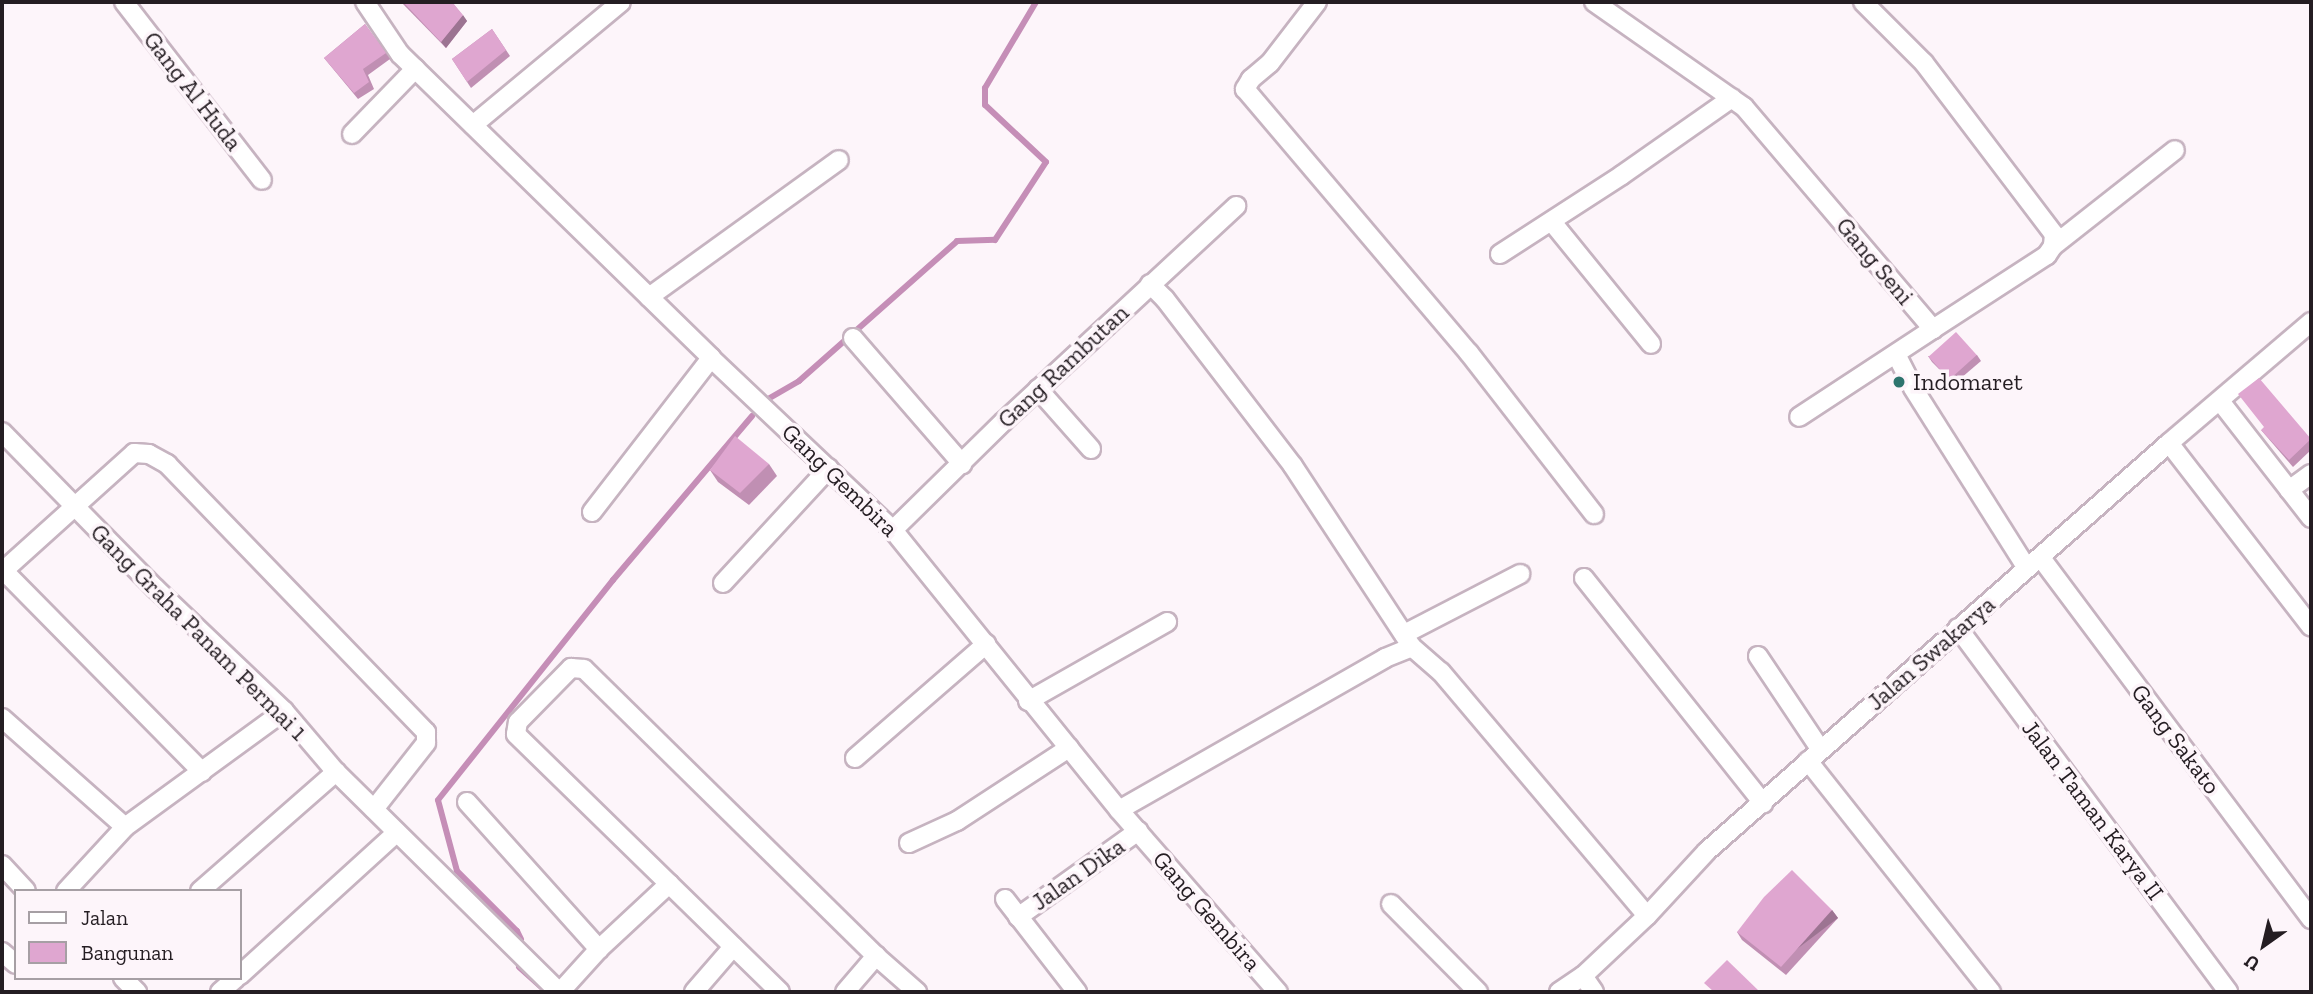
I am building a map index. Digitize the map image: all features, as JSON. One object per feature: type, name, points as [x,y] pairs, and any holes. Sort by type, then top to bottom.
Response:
[{"type":"street","name":"Gang Al Huda","points":[[124,2],[262,180]]},
{"type":"street","name":"Gang Gembira","points":[[365,2],[400,54],[711,358],[893,530],[986,644],[1028,701],[1278,992]]},
{"type":"street","points":[[473,125],[621,2]]},
{"type":"street","points":[[1317,2],[1270,63],[1251,79],[1245,89],[1469,353],[1594,514]]},
{"type":"street","name":"Gang Seni","points":[[1594,2],[1744,107],[1933,329],[1799,417]]},
{"type":"street","points":[[1863,2],[1924,63],[2050,226],[2053,246]]},
{"type":"street","points":[[352,134],[415,69]]},
{"type":"street","points":[[1500,254],[1552,222],[1732,98]]},
{"type":"street","points":[[1933,329],[2047,255],[2053,246],[2175,150]]},
{"type":"street","points":[[649,297],[839,160]]},
{"type":"street","name":"Gang Rambutan","points":[[893,530],[1038,389],[1236,206]]},
{"type":"street","points":[[1552,222],[1651,344]]},
{"type":"street","points":[[1150,284],[1165,299],[1293,466],[1408,641],[1441,672],[1647,916]]},
{"type":"street","name":"Jalan Swakarya","points":[[1559,992],[1583,976],[1647,916],[1707,851],[2169,443],[2311,322]]},
{"type":"street","points":[[853,338],[962,464]]},
{"type":"street","points":[[1896,354],[1913,388],[2034,563]]},
{"type":"street","points":[[592,512],[711,358]]},
{"type":"street","points":[[1038,389],[1091,449]]},
{"type":"street","points":[[2220,401],[2311,518]]},
{"type":"street","name":"Gang Graha Panam Permai 1","points":[[2,432],[284,711],[336,772],[560,992]]},
{"type":"street","points":[[2169,443],[2311,627]]},
{"type":"street","points":[[202,772],[2,570],[134,453],[149,454],[167,464],[426,732],[426,743],[374,809]]},
{"type":"street","points":[[723,583],[829,468]]},
{"type":"street","points":[[2289,490],[2311,474]]},
{"type":"street","name":"Gang Sakato","points":[[2034,563],[2311,919]]},
{"type":"street","points":[[1119,810],[1385,658],[1408,641],[1520,574]]},
{"type":"street","points":[[1584,578],[1763,803]]},
{"type":"street","points":[[1028,701],[1167,622]]},
{"type":"street","name":"Jalan Taman Karya II","points":[[1958,628],[2228,992]]},
{"type":"street","points":[[855,758],[986,644]]},
{"type":"street","points":[[1758,656],[1815,755],[1991,992]]},
{"type":"street","points":[[780,992],[516,734],[518,722],[571,668],[584,670],[876,956],[917,992]]},
{"type":"street","points":[[68,889],[125,827],[284,711]]},
{"type":"street","points":[[2,718],[125,827]]},
{"type":"street","points":[[909,844],[957,821],[1069,748]]},
{"type":"street","points":[[202,889],[336,772]]},
{"type":"street","points":[[467,802],[599,949]]},
{"type":"street","name":"Jalan Dika","points":[[1018,916],[1138,831]]},
{"type":"street","points":[[242,973],[397,832]]},
{"type":"street","points":[[2,864],[24,889]]},
{"type":"street","points":[[560,992],[599,949],[669,884]]},
{"type":"street","points":[[1005,899],[1077,992]]},
{"type":"street","points":[[1391,904],[1478,992]]},
{"type":"street","points":[[694,992],[733,947]]},
{"type":"street","points":[[845,992],[876,956]]},
{"type":"street","points":[[1583,976],[1594,992]]},
{"type":"street","points":[[220,992],[234,980]]},
{"type":"building","points":[[403,2],[452,2],[463,15],[441,42]]},
{"type":"building","points":[[365,24],[386,53],[363,69],[369,82],[354,93],[324,58]]},
{"type":"building","points":[[492,29],[506,50],[467,82],[452,59]]},
{"type":"building","points":[[1956,332],[1977,355],[1949,380],[1929,357]]},
{"type":"building","points":[[2259,378],[2311,439],[2289,460],[2261,430],[2264,427],[2238,394]]},
{"type":"building","points":[[735,436],[769,464],[740,493],[710,470]]},
{"type":"building","points":[[1792,870],[1832,910],[1781,967],[1737,932],[1764,897]]},
{"type":"building","points":[[1727,960],[1760,992],[1714,992],[1704,983]]},
{"type":"waterway","points":[[768,399],[799,381],[957,241],[995,240],[1046,162],[985,105],[985,88],[1036,2]]},
{"type":"waterway","points":[[521,939],[517,931],[457,871],[438,800],[613,580],[752,416]]},
{"type":"waterway","points":[[519,967],[546,991]]},
{"type":"place","name":"Indomaret","points":[[1899,382]]}]
